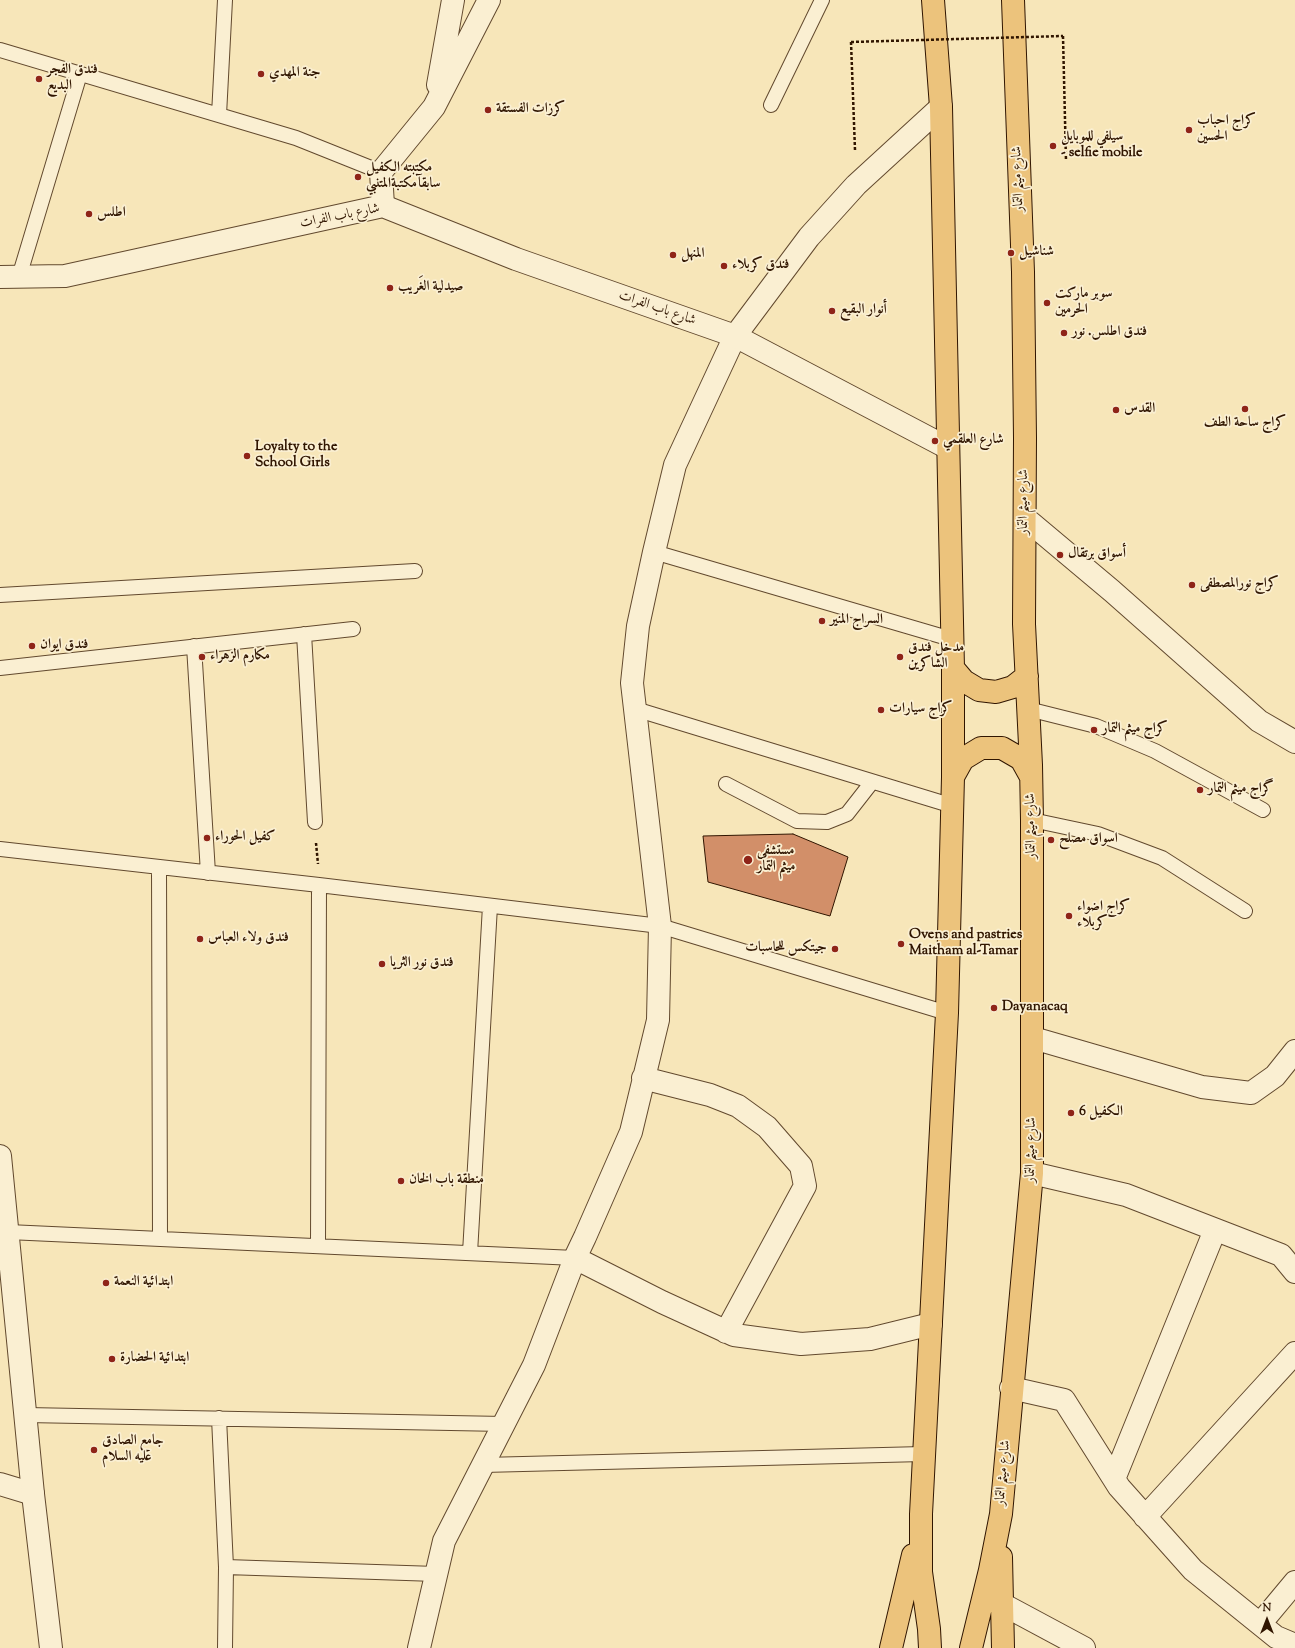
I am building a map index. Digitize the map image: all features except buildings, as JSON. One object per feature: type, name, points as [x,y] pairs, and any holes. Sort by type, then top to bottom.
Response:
[{"type":"highway","points":[[930,1648],[929,1629],[921,1572],[921,1514],[947,1013],[953,806],[953,668],[951,639],[941,107],[933,0]]},
{"type":"highway","name":"شارع ميثم التمار","points":[[971,1648],[990,1570],[1000,1514],[1032,1173],[1032,820],[1024,624],[1025,518],[1023,272],[1013,0]]},
{"type":"highway","points":[[953,668],[964,681],[979,690],[996,692],[1013,687],[1027,676]]},
{"type":"highway","points":[[953,778],[963,759],[981,748],[1002,748],[1021,758],[1031,777]]},
{"type":"highway","points":[[891,1648],[894,1630],[909,1576],[921,1514]]},
{"type":"highway","points":[[1000,1514],[1003,1648]]},
{"type":"street","points":[[434,107],[453,0]]},
{"type":"street","points":[[383,206],[381,172],[434,107],[489,0]]},
{"type":"street","points":[[419,1648],[444,1541],[534,1365],[575,1258],[631,1132],[658,1020],[660,926],[632,683],[638,626],[675,465],[735,336],[809,237],[856,184],[941,107]]},
{"type":"street","name":"شارع باب الفرات","points":[[10,277],[66,276],[383,206],[516,260],[735,336]]},
{"type":"street","points":[[735,336],[948,448]]},
{"type":"street","points":[[1025,518],[1112,591],[1259,721],[1295,742]]},
{"type":"street","points":[[1033,1038],[1202,1087],[1251,1093],[1275,1076],[1295,1051]]},
{"type":"street","points":[[643,1078],[710,1095],[738,1106],[767,1127],[801,1166],[805,1186],[726,1332]]},
{"type":"street","points":[[0,1156],[33,1494],[51,1648]]},
{"type":"street","points":[[1032,1173],[1126,1195],[1281,1255],[1295,1272]]},
{"type":"street","points":[[1114,1479],[1215,1230]]},
{"type":"street","points":[[575,1258],[734,1335],[801,1344],[870,1339],[931,1324]]},
{"type":"street","points":[[1146,1517],[1295,1353]]},
{"type":"street","points":[[1011,1388],[1064,1400],[1114,1479],[1193,1570],[1276,1637],[1295,1645]]},
{"type":"street","points":[[0,1484],[33,1494]]},
{"type":"street","points":[[1260,1624],[1295,1582]]},
{"type":"street","points":[[1002,1604],[1084,1648]]},
{"type":"lane","points":[[219,115],[225,0]]},
{"type":"lane","points":[[771,105],[822,0]]},
{"type":"lane","points":[[0,50],[296,138],[381,172]]},
{"type":"lane","points":[[10,277],[80,74]]},
{"type":"lane","points":[[654,552],[951,639]]},
{"type":"lane","points":[[0,595],[415,571]]},
{"type":"lane","points":[[0,668],[353,629]]},
{"type":"lane","points":[[304,634],[315,822]]},
{"type":"lane","points":[[194,646],[208,873]]},
{"type":"lane","points":[[635,709],[953,806]]},
{"type":"lane","points":[[1028,709],[1096,726],[1155,751],[1263,810]]},
{"type":"lane","points":[[726,784],[797,821],[827,822],[847,814],[872,782]]},
{"type":"lane","points":[[1032,820],[1098,834],[1162,858],[1245,911]]},
{"type":"lane","points":[[0,849],[319,885],[660,926],[947,1013]]},
{"type":"lane","points":[[159,867],[160,1239]]},
{"type":"lane","points":[[318,1246],[319,885]]},
{"type":"lane","points":[[470,1253],[490,906]]},
{"type":"lane","points":[[8,1232],[575,1258]]},
{"type":"lane","points":[[26,1415],[504,1424]]},
{"type":"lane","points":[[219,1418],[226,1567],[225,1648]]},
{"type":"lane","points":[[483,1465],[923,1454]]},
{"type":"lane","points":[[226,1567],[436,1574]]},
{"type":"path","points":[[854,136],[851,42],[1063,36],[1066,161]]},
{"type":"path","points":[[315,822],[319,885]]},
{"type":"place","name":"جنة المهدي","points":[[261,74]]},
{"type":"place","name":"فندق الفجر البديع","points":[[39,79]]},
{"type":"place","name":"كرزات الفستقة","points":[[488,110]]},
{"type":"place","name":"كراج احباب الحسين","points":[[1189,130]]},
{"type":"place","name":"سيلفي للموبايل - selfie mobile","points":[[1053,146]]},
{"type":"place","name":"مكتبته الكفيل سابقآمكتبةالمتنبي","points":[[358,177]]},
{"type":"place","name":"اطلس","points":[[89,214]]},
{"type":"place","name":"شناشيل","points":[[1011,253]]},
{"type":"place","name":"المنهل","points":[[673,255]]},
{"type":"place","name":"فندق كربلاء","points":[[724,266]]},
{"type":"place","name":"صيدلية الغَريب","points":[[390,288]]},
{"type":"place","name":"سوبر ماركت الحرمين","points":[[1047,303]]},
{"type":"place","name":"أنوار البقيع","points":[[832,311]]},
{"type":"place","name":"فندق اطلس. نور","points":[[1064,333]]},
{"type":"place","name":"كراج ساحة الطف","points":[[1245,409]]},
{"type":"place","name":"القدس","points":[[1116,410]]},
{"type":"place","name":"شارع العلقمي","points":[[935,441]]},
{"type":"place","name":"Loyalty to the School Girls","points":[[247,456]]},
{"type":"place","name":"أسواق برتقال","points":[[1060,555]]},
{"type":"place","name":"كراج نورالمصطفى","points":[[1192,585]]},
{"type":"place","name":"السراج المنير","points":[[822,621]]},
{"type":"place","name":"فندق ايوان","points":[[32,646]]},
{"type":"place","name":"مكارم الزهراء","points":[[202,657]]},
{"type":"place","name":"مدخل فندق الشاكرين","points":[[900,657]]},
{"type":"place","name":"كراج سيارات","points":[[881,710]]},
{"type":"place","name":"كراج ميثم التمار","points":[[1094,730]]},
{"type":"place","name":"گراج ميثم التمار","points":[[1200,790]]},
{"type":"place","name":"كفيل الحوراء","points":[[207,838]]},
{"type":"place","name":"اسواق مصلح","points":[[1051,840]]},
{"type":"place","name":"مستشفى ميثم التمار","points":[[748,860]]},
{"type":"place","name":"كراج اضواء كربلاء","points":[[1069,916]]},
{"type":"place","name":"فندق ولاء العباس","points":[[200,939]]},
{"type":"place","name":"Ovens and pastries Maitham al-Tamar","points":[[901,944]]},
{"type":"place","name":"جيتكس للحاسبات","points":[[835,949]]},
{"type":"place","name":"فندق نور الثريا","points":[[382,964]]},
{"type":"place","name":"Dayanacaq","points":[[994,1008]]},
{"type":"place","name":"الكفيل 6","points":[[1071,1113]]},
{"type":"place","name":"منطقة باب الخان","points":[[401,1181]]},
{"type":"place","name":"ابتدائية النعمة","points":[[106,1283]]},
{"type":"place","name":"ابتدائية الحضارة","points":[[112,1359]]},
{"type":"place","name":"جامع الصادق عليه السلام","points":[[94,1450]]}]
